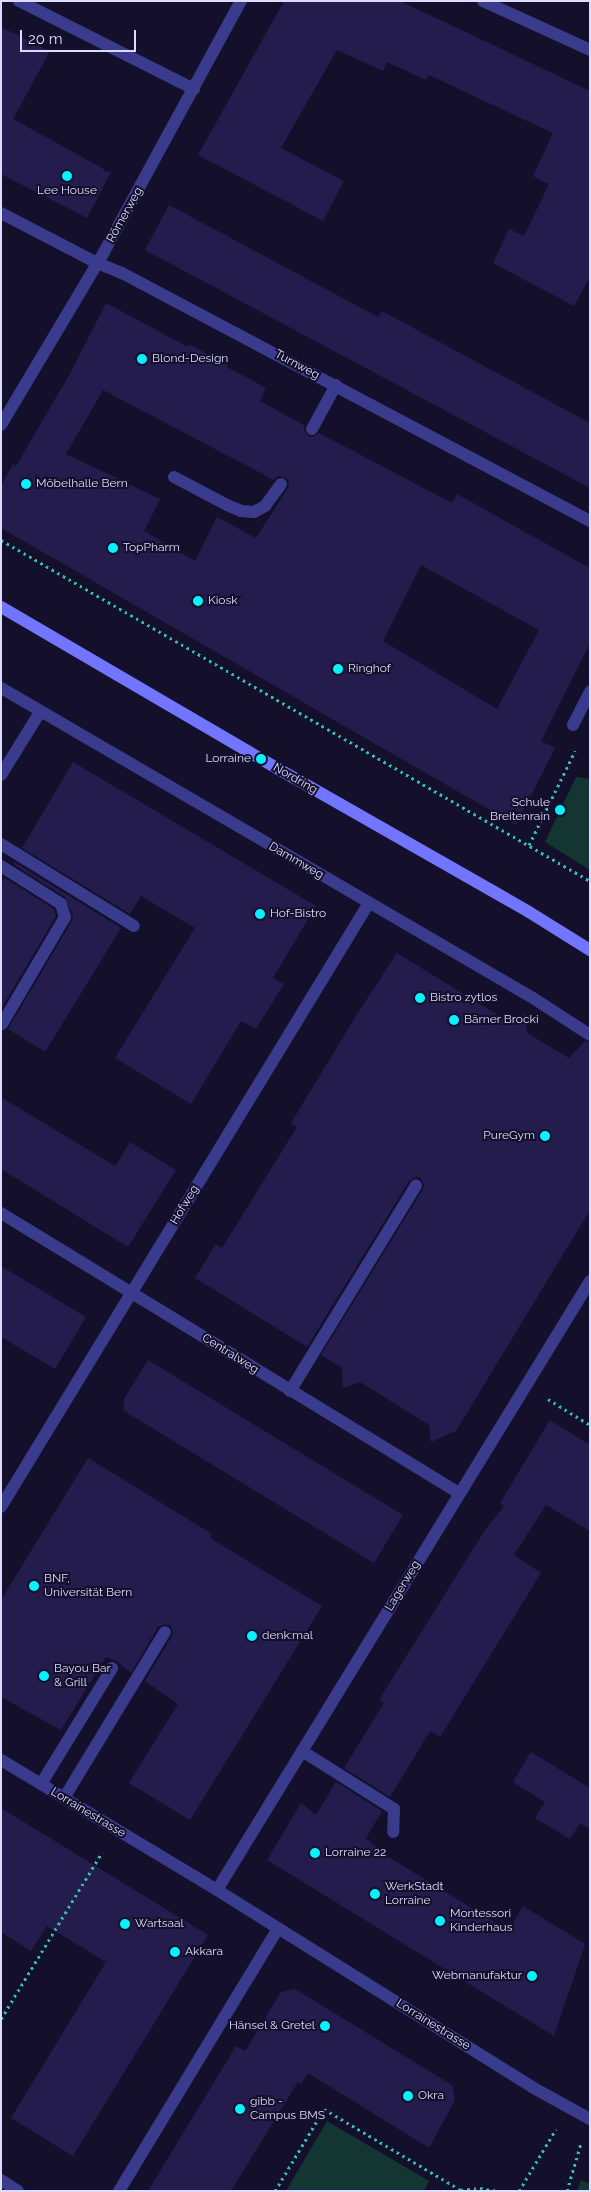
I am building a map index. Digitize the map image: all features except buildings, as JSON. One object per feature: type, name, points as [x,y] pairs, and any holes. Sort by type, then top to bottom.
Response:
[{"type":"main road","name":"Nordring","points":[[1,606],[260,759],[529,912],[590,950]]},
{"type":"street","points":[[19,1],[194,89]]},
{"type":"street","name":"Römerweg","points":[[1,425],[97,263],[194,89],[240,1]]},
{"type":"street","points":[[483,1],[590,50]]},
{"type":"street","name":"Turnweg","points":[[1,212],[336,385],[590,521]]},
{"type":"street","points":[[312,428],[336,385]]},
{"type":"street","points":[[174,477],[227,505],[241,511],[254,512],[265,506],[281,484]]},
{"type":"street","name":"Dammweg","points":[[1,688],[525,993],[590,1036]]},
{"type":"street","points":[[574,725],[590,691]]},
{"type":"street","points":[[1,775],[40,712]]},
{"type":"street","points":[[1,844],[134,926]]},
{"type":"street","points":[[1,866],[62,904],[65,917],[2,1024]]},
{"type":"street","name":"Hofweg","points":[[1,1506],[369,903]]},
{"type":"street","points":[[290,1391],[416,1185]]},
{"type":"street","name":"Centralweg","points":[[1,1213],[459,1494]]},
{"type":"street","name":"Lagerweg","points":[[217,1890],[590,1281]]},
{"type":"street","points":[[64,1798],[165,1632]]},
{"type":"street","points":[[41,1784],[112,1668]]},
{"type":"street","points":[[302,1751],[394,1809],[393,1832]]},
{"type":"street","name":"Lorrainestrasse","points":[[1,1760],[217,1890],[532,2087],[589,2119]]},
{"type":"street","points":[[119,2191],[278,1928]]},
{"type":"street","points":[[1,2180],[18,2191]]},
{"type":"path","points":[[2,541],[590,881]]},
{"type":"path","points":[[530,845],[575,751]]},
{"type":"path","points":[[526,1386],[590,1425]]},
{"type":"path","points":[[1,2019],[115,1830]]},
{"type":"path","points":[[275,2191],[324,2109],[460,2191],[480,2188],[497,2191]]},
{"type":"path","points":[[567,2191],[589,2119]]},
{"type":"path","points":[[519,2191],[543,2152]]},
{"type":"green space","points":[[576,777],[590,779],[590,870],[545,842]]},
{"type":"green space","points":[[327,2121],[429,2181],[424,2191],[286,2191]]},
{"type":"green space","points":[[581,2180],[590,2184],[590,2191],[577,2191]]},
{"type":"place","name":"Lee House","points":[[67,176]]},
{"type":"place","name":"Blond-Design","points":[[142,359]]},
{"type":"place","name":"Möbelhalle Bern","points":[[26,484]]},
{"type":"place","name":"TopPharm","points":[[113,548]]},
{"type":"place","name":"Kiosk","points":[[198,601]]},
{"type":"place","name":"Ringhof","points":[[338,669]]},
{"type":"place","name":"Lorraine","points":[[261,759]]},
{"type":"place","name":"Schule Breitenrain","points":[[560,810]]},
{"type":"place","name":"Hof-Bistro","points":[[260,914]]},
{"type":"place","name":"Bistro zytlos","points":[[420,998]]},
{"type":"place","name":"Bärner Brocki","points":[[454,1020]]},
{"type":"place","name":"PureGym","points":[[545,1136]]},
{"type":"place","name":"BNF, Universität Bern","points":[[34,1586]]},
{"type":"place","name":"denk:mal","points":[[252,1636]]},
{"type":"place","name":"Bayou Bar & Grill","points":[[44,1676]]},
{"type":"place","name":"Lorraine 22","points":[[315,1853]]},
{"type":"place","name":"WerkStadt Lorraine","points":[[375,1894]]},
{"type":"place","name":"Montessori Kinderhaus","points":[[440,1921]]},
{"type":"place","name":"Wartsaal","points":[[125,1924]]},
{"type":"place","name":"Akkara","points":[[175,1952]]},
{"type":"place","name":"Webmanufaktur","points":[[532,1976]]},
{"type":"place","name":"Hänsel & Gretel","points":[[325,2026]]},
{"type":"place","name":"Okra","points":[[408,2096]]},
{"type":"place","name":"gibb - Campus BMS","points":[[240,2109]]}]
